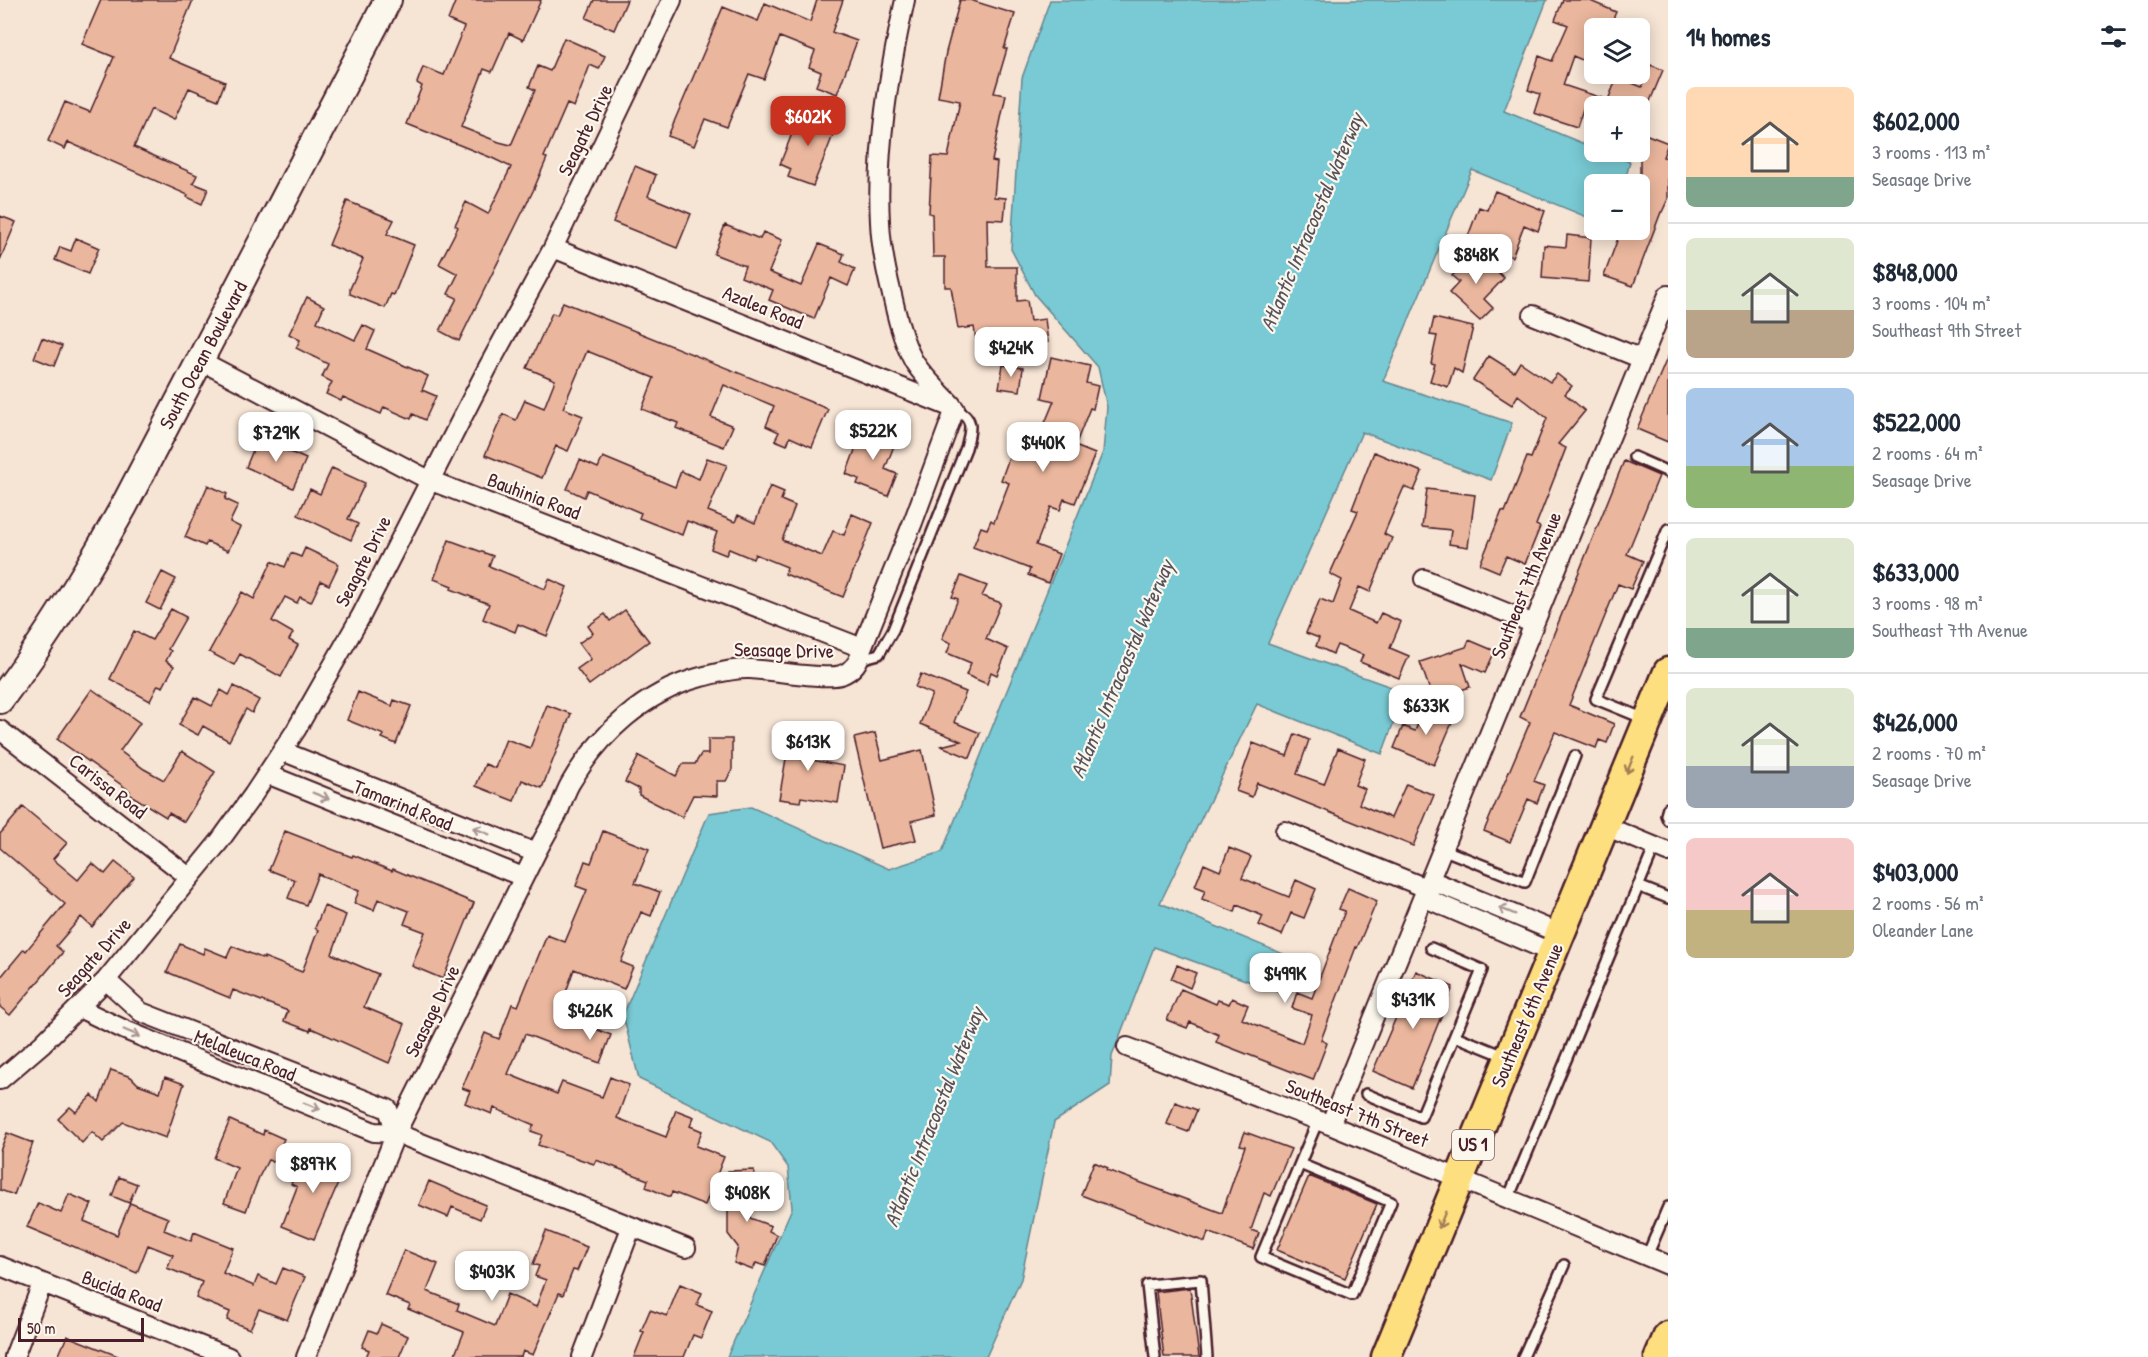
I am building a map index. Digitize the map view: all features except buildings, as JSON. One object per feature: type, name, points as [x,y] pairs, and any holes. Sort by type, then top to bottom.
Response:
[{"type":"main road","name":"South Ocean Boulevard","points":[[0,700],[47,636],[124,506],[388,0]]},
{"type":"main road","name":"Southeast 6th Avenue","points":[[1386,1357],[1648,721],[1665,687]]},
{"type":"main road","points":[[1659,1357],[1668,1336]]},
{"type":"street","name":"Seagate Drive","points":[[0,1080],[42,1044],[106,980],[219,842],[282,751],[339,657],[502,339],[553,248],[672,0]]},
{"type":"street","points":[[905,0],[885,107],[880,222],[884,258],[898,324],[908,349],[915,363],[955,409]]},
{"type":"street","name":"Azalea Road","points":[[553,248],[955,409]]},
{"type":"street","name":"Southeast 7th Avenue","points":[[1324,1123],[1426,888],[1668,295]]},
{"type":"street","points":[[1533,315],[1642,359]]},
{"type":"street","name":"Bauhinia Road","points":[[201,361],[429,480],[861,653]]},
{"type":"street","name":"Seasage Drive","points":[[306,1357],[396,1133],[570,784],[595,748],[620,721],[655,697],[691,680],[732,669],[823,676],[840,675],[853,668],[913,522],[955,409]]},
{"type":"street","points":[[1424,579],[1534,624]]},
{"type":"street","name":"Carissa Road","points":[[0,730],[189,878]]},
{"type":"street","name":"Tamarind Road","points":[[282,751],[536,853]]},
{"type":"street","name":"Tamarind Road","points":[[267,774],[523,877]]},
{"type":"street","points":[[1605,826],[1661,849]]},
{"type":"street","points":[[1286,831],[1426,888],[1440,884],[1557,943]]},
{"type":"street","name":"Melaleuca Road","points":[[106,980],[141,1012],[388,1109],[396,1133]]},
{"type":"street","name":"Melaleuca Road","points":[[79,1008],[125,1030],[374,1132],[396,1133],[686,1248]]},
{"type":"street","name":"Southeast 7th Street","points":[[1127,1047],[1324,1123],[1668,1265]]},
{"type":"street","points":[[582,1357],[632,1228]]},
{"type":"street","name":"Bucida Road","points":[[0,1266],[229,1357]]},
{"type":"street","points":[[14,1357],[42,1284]]},
{"type":"lane","points":[[1634,458],[1668,472]]},
{"type":"lane","points":[[1648,721],[1596,699],[1668,529]]},
{"type":"lane","points":[[1442,849],[1525,882],[1575,756]]},
{"type":"lane","points":[[1668,808],[1666,816],[1668,820]]},
{"type":"lane","points":[[1508,1199],[1638,886],[1661,849]]},
{"type":"lane","points":[[1638,886],[1668,898]]},
{"type":"lane","points":[[1366,1094],[1421,1117],[1482,970],[1431,948]]},
{"type":"lane","points":[[1455,1036],[1509,1058]]},
{"type":"lane","points":[[1300,1164],[1391,1202],[1352,1295],[1261,1257],[1300,1164],[1324,1123]]},
{"type":"lane","points":[[1647,1256],[1668,1207]]},
{"type":"lane","points":[[1524,1357],[1564,1265]]},
{"type":"lane","points":[[1155,1357],[1147,1285],[1201,1280],[1207,1357]]},
{"type":"water","name":"Atlantic Intracoastal Waterway","points":[[1050,0],[1547,0],[1504,111],[1584,144],[1584,162],[1630,162],[1627,174],[1584,174],[1584,216],[1472,170],[1383,381],[1512,423],[1491,480],[1362,432],[1268,643],[1405,692],[1382,754],[1257,704],[1160,903],[1300,961],[1287,995],[1154,947],[1112,1056],[1110,1085],[1054,1122],[1021,1279],[986,1357],[727,1357],[792,1208],[788,1167],[770,1142],[639,1079],[623,1015],[709,813],[751,807],[889,869],[942,852],[1103,452],[1107,407],[1098,367],[1035,295],[1011,249],[1022,78]]}]
